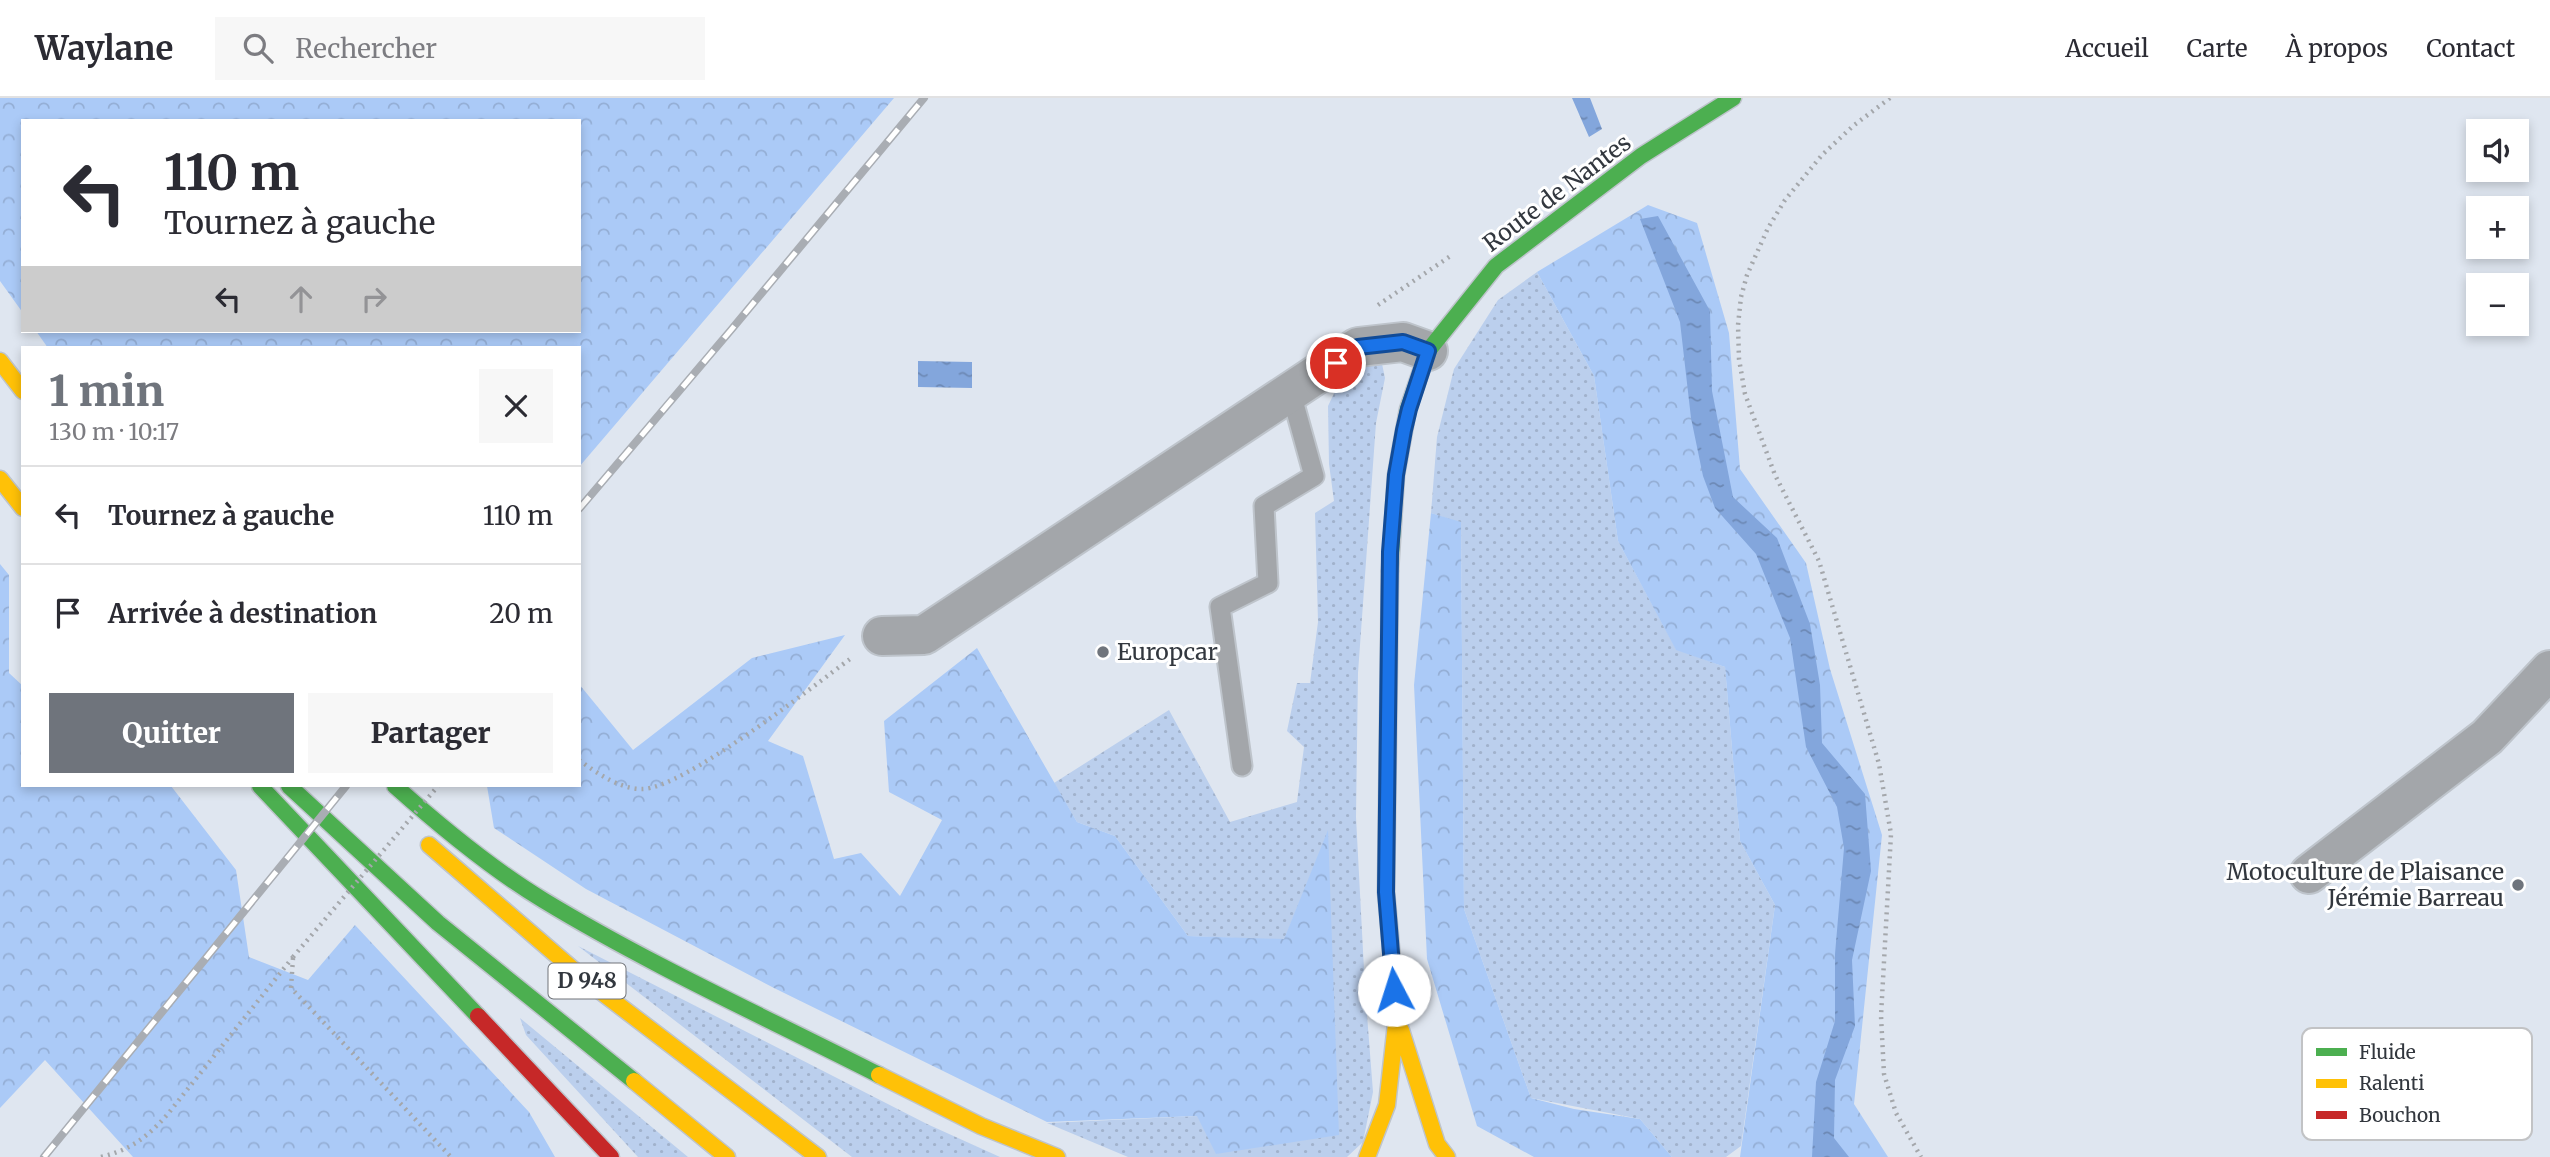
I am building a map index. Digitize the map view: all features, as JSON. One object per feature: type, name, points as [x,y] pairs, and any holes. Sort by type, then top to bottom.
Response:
[{"type":"main road","name":"Route de Nantes","points":[[1367,1157],[1387,1105],[1396,1015],[1386,892],[1390,552],[1396,475],[1401,448],[1409,409],[1428,351],[1496,265],[1641,156],[1733,98]]},
{"type":"main road","points":[[0,361],[21,388]]},
{"type":"main road","points":[[0,479],[21,505]]},
{"type":"main road","points":[[261,787],[611,1157]]},
{"type":"main road","name":"D 948","points":[[290,787],[438,923],[727,1157]]},
{"type":"main road","points":[[396,787],[441,827],[541,899],[632,950],[981,1126],[1057,1157]]},
{"type":"main road","name":"D 948","points":[[419,834],[438,854],[583,978],[818,1157]]},
{"type":"main road","name":"Route de Nantes","points":[[1396,1015],[1437,1144],[1447,1157]]},
{"type":"street","points":[[882,636],[924,635],[1358,347],[1403,342],[1428,351]]},
{"type":"street","points":[[2309,874],[2487,737],[2550,670]]},
{"type":"lane","points":[[1242,766],[1220,607],[1268,583],[1264,506],[1314,476],[1291,393]]},
{"type":"path","points":[[1890,98],[1853,126],[1822,155],[1785,200],[1768,228],[1747,275],[1738,325],[1739,359],[1745,394],[1775,475],[1819,561],[1879,764],[1891,834],[1881,1016],[1884,1074],[1896,1113],[1921,1157]]},
{"type":"path","points":[[101,1157],[120,1152],[146,1138],[167,1115],[293,957],[437,787]]},
{"type":"path","points":[[293,957],[291,988],[451,1157]]},
{"type":"shaded area","points":[[1537,272],[1594,376],[1618,541],[1676,649],[1725,667],[1740,841],[1775,905],[1741,1146],[1726,1157],[1672,1157],[1640,1119],[1531,1098],[1464,909],[1461,523],[1431,513],[1437,437],[1454,369],[1498,300]]},
{"type":"shaded area","points":[[1381,359],[1385,378],[1376,423],[1358,673],[1356,817],[1373,1092],[1363,1142],[1347,1157],[1128,1157],[1047,1123],[1198,1116],[1217,1154],[1328,832],[1284,940],[1188,936],[1115,836],[1077,822],[1054,783],[1169,710],[1230,822],[1297,802],[1304,747],[1287,731],[1297,683],[1310,683],[1318,622],[1315,513],[1334,501],[1329,464],[1328,406],[1339,383],[1366,360]]},
{"type":"shaded area","points":[[578,946],[927,1124],[1000,1157],[852,1157]]},
{"type":"shaded area","points":[[520,1018],[688,1157],[638,1157],[526,1035]]},
{"type":"green space","points":[[0,98],[894,98],[581,465],[581,346],[47,346],[37,333],[581,333],[581,119],[21,119],[21,310],[0,281]]},
{"type":"green space","points":[[1648,205],[1697,223],[1729,333],[1740,469],[1806,563],[1830,669],[1882,835],[1854,1104],[1888,1157],[1740,1157],[1775,905],[1740,841],[1725,667],[1676,650],[1618,541],[1594,376],[1537,272]]},
{"type":"green space","points":[[1431,513],[1461,522],[1464,909],[1531,1098],[1574,1109],[1640,1119],[1672,1157],[1534,1157],[1477,1126],[1427,959],[1414,685]]},
{"type":"green space","points":[[0,564],[9,575],[9,673],[21,684],[21,787],[172,787],[236,870],[249,957],[308,980],[355,925],[529,1112],[555,1157],[133,1157],[45,1060],[0,1108]]},
{"type":"green space","points":[[845,635],[768,741],[803,756],[834,859],[861,853],[900,896],[942,820],[889,792],[884,721],[977,648],[1077,822],[1115,836],[1188,936],[1284,939],[1328,830],[1339,1135],[1216,1154],[1197,1116],[1047,1122],[774,988],[586,889],[494,828],[487,787],[581,787],[581,686],[633,750],[752,658]]},
{"type":"water","points":[[1572,98],[1590,98],[1602,129],[1589,137]]},
{"type":"water","points":[[1658,216],[1710,311],[1712,391],[1733,497],[1777,538],[1810,624],[1820,685],[1822,743],[1865,794],[1871,871],[1852,960],[1855,1026],[1835,1080],[1834,1138],[1849,1157],[1812,1157],[1816,1082],[1835,1021],[1835,954],[1844,848],[1837,807],[1806,747],[1790,638],[1756,554],[1715,508],[1703,476],[1691,418],[1680,322],[1640,219]]},
{"type":"water","points":[[918,361],[972,362],[972,388],[918,387]]},
{"type":"railway","points":[[581,507],[924,98]]},
{"type":"railway","points":[[44,1157],[345,787]]},
{"type":"traffic: fast","points":[[1390,571],[1396,475],[1408,409],[1428,351],[1496,266],[1641,156],[1733,98]]},
{"type":"traffic: fast","points":[[261,787],[478,1016]]},
{"type":"traffic: fast","points":[[290,787],[438,923],[634,1081]]},
{"type":"traffic: fast","points":[[396,787],[466,846],[543,900],[667,969],[879,1075]]},
{"type":"traffic: slow","points":[[0,361],[21,388]]},
{"type":"traffic: slow","points":[[0,479],[21,505]]},
{"type":"traffic: slow","points":[[1367,1157],[1387,1105],[1397,1015],[1386,892],[1390,571]]},
{"type":"traffic: slow","points":[[429,845],[583,978],[818,1157]]},
{"type":"traffic: slow","points":[[1401,1030],[1437,1144],[1447,1157]]},
{"type":"traffic: slow","points":[[879,1075],[981,1126],[1057,1157]]},
{"type":"traffic: slow","points":[[634,1081],[727,1157]]},
{"type":"traffic: jam","points":[[478,1016],[611,1157]]},
{"type":"place","name":"Europcar","points":[[1103,652]]},
{"type":"place","name":"Motoculture de Plaisance Jérémie Barreau","points":[[2518,885]]},
{"type":"route","points":[[1336,363],[1358,347],[1403,342],[1428,351],[1404,430],[1396,475],[1390,552],[1386,892],[1394,990]]}]
